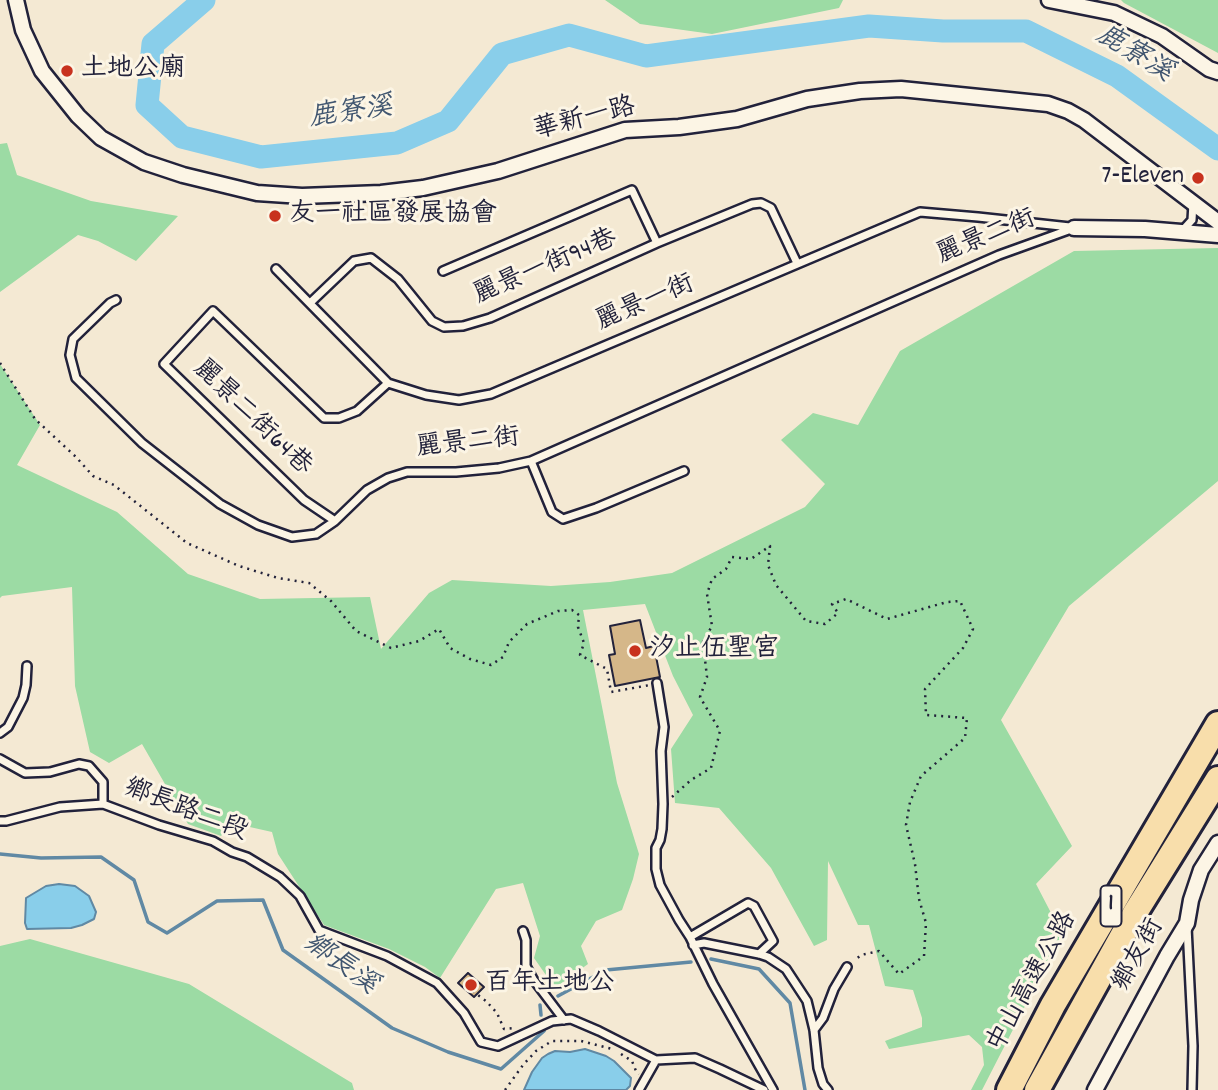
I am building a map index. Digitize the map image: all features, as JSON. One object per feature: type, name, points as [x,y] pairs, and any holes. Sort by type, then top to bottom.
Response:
[{"type":"highway","name":"中山高速公路","points":[[1009,1090],[1060,994],[1218,724]]},
{"type":"highway","name":"中山高速公路","points":[[1037,1090],[1135,913],[1218,779]]},
{"type":"street","name":"華新一路","points":[[16,0],[23,30],[42,71],[78,116],[101,138],[144,162],[183,175],[257,193],[302,196],[381,193],[423,188],[498,171],[625,130],[679,127],[737,119],[807,99],[860,91],[901,89],[1048,104],[1068,111],[1084,120],[1218,222]]},
{"type":"street","points":[[1049,0],[1114,13],[1162,36],[1209,69],[1218,72]]},
{"type":"street","points":[[1074,228],[1145,229],[1218,235]]},
{"type":"street","name":"鄉友街","points":[[1095,1090],[1187,923],[1201,870],[1218,843]]},
{"type":"lane","points":[[443,271],[632,190],[657,243]]},
{"type":"lane","points":[[1181,232],[1192,220],[1193,203]]},
{"type":"lane","name":"麗景一街94巷","points":[[310,303],[354,261],[371,258],[398,279],[432,321],[444,327],[463,326],[490,318],[657,243],[752,204],[771,208],[797,263]]},
{"type":"lane","name":"麗景一街","points":[[276,269],[388,383],[426,396],[459,400],[491,394],[920,212],[1074,228]]},
{"type":"lane","name":"麗景二街","points":[[116,300],[73,339],[70,355],[76,378],[142,443],[219,504],[258,525],[292,537],[316,534],[335,521],[367,490],[388,478],[407,472],[456,472],[499,468],[531,461],[999,255],[1074,228]]},
{"type":"lane","name":"麗景二街64巷","points":[[335,521],[304,500],[163,364],[213,311],[324,418],[339,418],[357,411],[388,383]]},
{"type":"lane","points":[[531,461],[552,512],[563,519],[684,471]]},
{"type":"lane","points":[[0,733],[8,727],[23,698],[27,666]]},
{"type":"lane","points":[[657,683],[664,727],[660,751],[663,804],[660,840],[656,848],[656,869],[660,885],[773,1090]]},
{"type":"lane","points":[[0,759],[25,773],[50,772],[79,764],[89,766],[103,782],[103,804]]},
{"type":"lane","name":"鄉長路二段","points":[[0,821],[60,807],[103,804],[212,841],[247,857],[280,877],[300,896],[319,930],[387,956],[437,982],[464,1013],[481,1042],[498,1046],[552,1021],[564,1020]]},
{"type":"lane","points":[[692,941],[748,903],[754,906],[773,941],[759,954]]},
{"type":"lane","points":[[1187,923],[1193,1046],[1192,1090]]},
{"type":"lane","points":[[523,931],[526,940],[526,966],[564,1020],[571,1019],[599,1031],[656,1060],[695,1058],[764,1090]]},
{"type":"lane","points":[[692,941],[759,954],[786,969],[807,1001],[814,1030],[818,1068],[828,1090]]},
{"type":"lane","points":[[814,1030],[848,967]]},
{"type":"lane","points":[[639,1090],[656,1060]]},
{"type":"path","points":[[0,363],[35,419],[93,476],[114,485],[187,543],[239,566],[278,578],[309,583],[331,601],[356,631],[368,637],[391,648],[419,641],[439,629],[450,648],[470,659],[491,664],[503,657],[509,642],[527,624],[558,611],[572,610],[579,615],[578,627],[584,643],[580,655],[607,669],[611,692],[657,683]]},
{"type":"path","points":[[663,804],[691,780],[711,768],[720,730],[700,697],[707,677],[703,642],[712,625],[707,594],[712,579],[726,569],[732,558],[751,559],[770,546],[768,565],[776,585],[806,621],[825,624],[838,613],[832,604],[846,599],[887,619],[947,602],[960,601],[973,629],[963,648],[925,689],[926,715],[967,718],[965,738],[920,776],[909,802],[906,825],[915,864],[919,899],[926,922],[924,956],[899,974],[879,951],[861,955],[848,967]]},
{"type":"path","points":[[467,987],[497,1013],[503,1029],[513,1027],[522,1035]]},
{"type":"path","points":[[505,1090],[536,1051],[552,1041],[581,1041],[617,1051],[632,1061],[636,1071],[646,1078]]},
{"type":"green space","points":[[605,0],[843,0],[839,8],[712,34],[640,24]]},
{"type":"green space","points":[[1121,0],[1218,0],[1218,53],[1124,3]]},
{"type":"green space","points":[[7,143],[17,175],[91,201],[178,216],[136,261],[98,241],[78,235],[0,292],[0,144]]},
{"type":"green space","points":[[1218,248],[1218,481],[1069,606],[1001,720],[1072,846],[1036,884],[1062,934],[982,1090],[971,1090],[984,1065],[982,1047],[969,1035],[889,1049],[885,1041],[922,1027],[922,1018],[913,990],[885,986],[869,925],[858,925],[828,861],[827,940],[814,946],[771,868],[719,808],[675,803],[671,749],[693,715],[673,676],[645,604],[583,610],[617,783],[639,854],[622,910],[596,921],[581,946],[588,964],[555,988],[534,958],[540,936],[523,883],[496,889],[440,978],[425,967],[389,949],[324,925],[278,854],[272,832],[232,823],[221,836],[188,824],[142,744],[109,763],[90,752],[75,686],[72,587],[0,598],[0,364],[40,425],[17,465],[117,512],[188,574],[260,599],[370,597],[381,649],[429,593],[452,580],[551,586],[610,582],[672,573],[805,507],[825,484],[781,440],[813,413],[858,425],[900,351],[1074,251]]},
{"type":"green space","points":[[30,939],[189,984],[352,1083],[354,1090],[0,1090],[0,946]]},
{"type":"water","points":[[46,886],[75,886],[89,896],[96,912],[94,919],[71,928],[27,929],[26,898]]},
{"type":"water","points":[[585,1049],[614,1061],[631,1078],[630,1086],[626,1090],[524,1090],[542,1058],[555,1051]]},
{"type":"building","name":"汐止伍聖宮","points":[[640,620],[646,648],[654,646],[660,677],[615,686],[609,655],[615,654],[610,626]]},
{"type":"building","name":"百年土地公","points":[[468,973],[484,987],[474,997],[458,983]]},
{"type":"waterway","name":"鹿寮溪","points":[[204,0],[153,44],[147,105],[182,137],[261,157],[397,143],[448,121],[502,54],[569,35],[646,56],[869,26],[943,31],[1026,31],[1117,76],[1218,149]]},
{"type":"waterway","name":"鄉長溪","points":[[0,854],[41,858],[101,857],[134,880],[148,922],[167,933],[217,901],[263,900],[283,950],[392,1028],[448,1052],[501,1069],[544,1031]]},
{"type":"waterway","name":"鄉長溪","points":[[711,959],[759,969],[790,1003],[805,1090]]},
{"type":"waterway","name":"鄉長溪","points":[[558,996],[606,970],[691,962]]},
{"type":"waterway","name":"鄉長溪","points":[[540,1005],[541,1015]]},
{"type":"place","name":"土地公廟","points":[[67,71]]},
{"type":"place","name":"7-Eleven","points":[[1198,178]]},
{"type":"place","name":"友一社區發展協會","points":[[275,216]]},
{"type":"place","name":"汐止伍聖宮","points":[[635,651]]},
{"type":"place","name":"百年土地公","points":[[471,985]]}]
